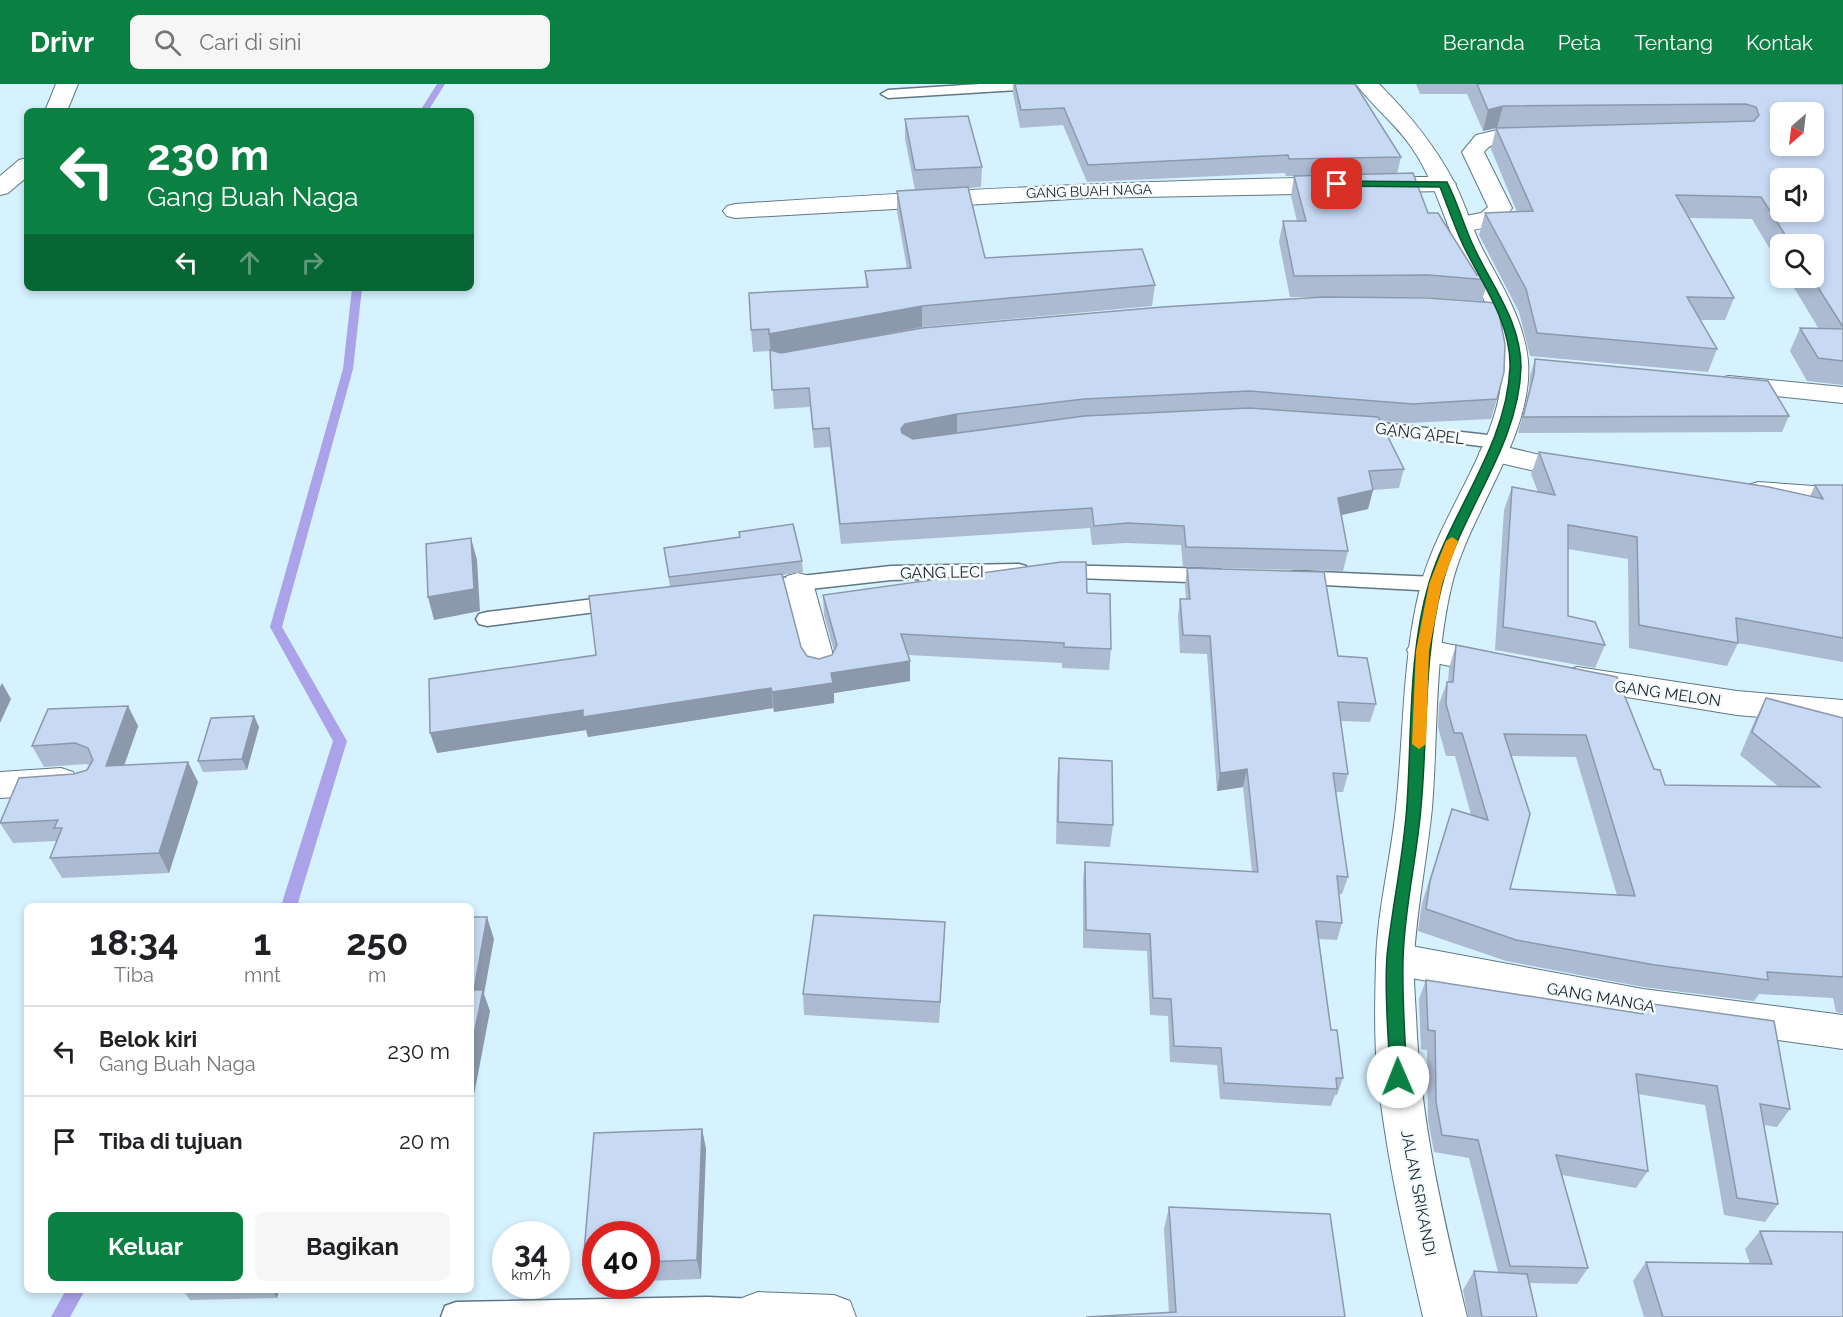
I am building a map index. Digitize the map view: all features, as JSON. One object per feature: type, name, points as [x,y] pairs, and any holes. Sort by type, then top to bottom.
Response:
[{"type":"street","points":[[57,108],[67,84]]},
{"type":"street","name":"JALAN SRIKANDI","points":[[1367,84],[1402,119],[1424,148],[1444,184],[1492,312],[1512,338],[1527,367],[1513,396],[1495,448],[1460,521],[1436,584],[1423,651],[1414,808],[1395,959],[1398,1077],[1418,1203],[1445,1317]]},
{"type":"street","points":[[1459,224],[1488,219],[1500,208],[1473,152],[1475,146],[1482,140],[1497,137],[1557,137]]},
{"type":"street","points":[[0,188],[24,168]]},
{"type":"street","name":"GANG BUAH NAGA","points":[[735,211],[1114,190],[1316,183],[1444,184]]},
{"type":"street","points":[[1706,382],[1843,395]]},
{"type":"street","points":[[1495,448],[1548,467],[1609,476]]},
{"type":"street","points":[[1736,488],[1843,497]]},
{"type":"street","points":[[798,583],[820,666]]},
{"type":"street","name":"GANG MELON","points":[[1423,651],[1540,673],[1737,703],[1843,712]]},
{"type":"street","points":[[0,785],[85,779]]},
{"type":"street","name":"GANG MANGA","points":[[1395,959],[1643,1005],[1843,1032]]},
{"type":"street","points":[[758,1315],[834,1317]]},
{"type":"lane","points":[[888,94],[1051,84]]},
{"type":"lane","name":"GANG APEL","points":[[1335,424],[1495,448]]},
{"type":"lane","name":"GANG LECI","points":[[766,586],[881,574],[1011,571],[1235,576]]},
{"type":"lane","points":[[1270,577],[1436,584]]},
{"type":"lane","points":[[487,619],[644,600]]},
{"type":"lane","points":[[456,1317],[707,1312],[758,1315]]},
{"type":"building","points":[[1015,84],[1355,84],[1401,157],[1289,159],[1288,155],[1088,165],[1064,108],[1021,110]]},
{"type":"building","points":[[1477,84],[1843,84],[1843,327],[1818,288],[1824,288],[1824,234],[1785,234],[1777,222],[1824,222],[1824,168],[1770,168],[1770,211],[1761,197],[1676,195],[1734,298],[1687,297],[1717,349],[1537,333],[1526,289],[1485,213],[1533,211],[1496,128],[1754,121],[1759,115],[1756,107],[1746,104],[1503,106],[1488,110]]},
{"type":"building","points":[[968,116],[982,167],[915,170],[905,119]]},
{"type":"building","points":[[1413,173],[1428,213],[1438,213],[1477,275],[1484,272],[1488,280],[1428,275],[1294,276],[1283,221],[1306,221],[1294,176]]},
{"type":"building","points":[[968,187],[985,258],[1142,249],[1155,285],[922,306],[769,334],[769,329],[751,330],[749,293],[868,287],[865,271],[911,268],[897,191]]},
{"type":"building","points":[[1324,297],[1428,298],[1497,303],[1505,344],[1504,372],[1497,399],[1413,404],[1249,391],[1084,399],[957,414],[905,424],[901,429],[902,433],[913,439],[1084,416],[1249,408],[1378,417],[1404,469],[1369,471],[1373,490],[1338,498],[1348,551],[1186,547],[1184,526],[1128,523],[1094,526],[1092,508],[840,524],[829,428],[813,429],[809,388],[772,390],[770,350],[781,353],[922,328],[1162,307]]},
{"type":"building","points":[[1800,328],[1843,329],[1843,361],[1818,358]]},
{"type":"building","points":[[1535,359],[1768,381],[1789,416],[1523,417],[1534,374]]},
{"type":"building","points":[[1539,452],[1769,487],[1823,499],[1815,485],[1843,485],[1843,638],[1736,618],[1738,643],[1639,625],[1637,537],[1568,525],[1568,616],[1595,622],[1605,645],[1503,627],[1512,487],[1555,495]]},
{"type":"building","points":[[793,524],[802,561],[669,577],[664,548],[740,537],[739,532]]},
{"type":"building","points":[[471,538],[474,589],[428,597],[426,544]]},
{"type":"building","points":[[1061,562],[1086,562],[1087,593],[1110,594],[1111,649],[1064,647],[1064,643],[901,634],[910,661],[831,673],[833,683],[772,692],[771,688],[583,717],[583,710],[430,733],[429,679],[596,655],[589,596],[782,574],[801,647],[807,656],[819,659],[832,655],[837,645],[823,595]]},
{"type":"building","points":[[1187,568],[1324,572],[1338,656],[1367,658],[1376,704],[1338,702],[1348,774],[1333,773],[1348,877],[1337,876],[1342,923],[1316,921],[1331,1030],[1337,1030],[1343,1078],[1336,1078],[1337,1089],[1224,1083],[1221,1048],[1174,1046],[1171,999],[1153,998],[1150,934],[1086,930],[1085,862],[1258,872],[1247,769],[1220,773],[1210,636],[1183,635],[1180,599],[1190,599]]},
{"type":"building","points":[[1456,645],[1617,677],[1654,769],[1660,770],[1665,785],[1820,787],[1752,732],[1766,698],[1843,718],[1843,977],[1767,972],[1768,980],[1655,965],[1516,940],[1426,909],[1430,881],[1452,809],[1488,820],[1462,733],[1454,733],[1446,704],[1447,682],[1453,682]],"holes":[[[1504,734],[1586,735],[1635,896],[1510,889],[1530,814]]]},
{"type":"building","points":[[128,706],[106,766],[188,762],[159,853],[50,858],[62,828],[54,828],[58,820],[0,823],[19,778],[74,774],[87,770],[93,760],[88,748],[75,743],[32,746],[48,709]]},
{"type":"building","points":[[254,716],[242,759],[198,761],[211,718]]},
{"type":"building","points":[[1059,758],[1112,761],[1113,825],[1058,822]]},
{"type":"building","points":[[814,915],[945,922],[940,1002],[803,994]]},
{"type":"building","points":[[474,917],[487,917],[474,990]]},
{"type":"building","points":[[1426,980],[1643,1014],[1646,1003],[1774,1021],[1790,1109],[1760,1104],[1778,1204],[1737,1198],[1717,1086],[1636,1074],[1648,1171],[1556,1155],[1588,1268],[1510,1266],[1478,1140],[1442,1135],[1436,1102],[1435,1031],[1428,1030]]},
{"type":"building","points":[[474,990],[483,990],[474,1035]]},
{"type":"building","points":[[702,1129],[697,1260],[660,1261],[660,1221],[587,1221],[594,1133]]},
{"type":"building","points":[[1169,1207],[1330,1214],[1345,1317],[1086,1317],[1176,1312]]},
{"type":"building","points":[[1760,1231],[1843,1232],[1843,1317],[1663,1317],[1646,1262],[1772,1264]]},
{"type":"building","points":[[1474,1271],[1527,1274],[1537,1317],[1482,1317]]},
{"type":"waterway","points":[[426,108],[441,84]]},
{"type":"waterway","points":[[290,903],[340,741],[276,627],[348,369],[357,291]]},
{"type":"waterway","points":[[60,1317],[74,1293]]},
{"type":"slow traffic","points":[[1419,744],[1423,651],[1436,584],[1452,541]]},
{"type":"route","points":[[1337,184],[1444,184],[1468,244],[1504,313],[1512,338],[1515,366],[1513,396],[1493,453],[1460,521],[1436,584],[1423,651],[1414,808],[1395,959],[1398,1077]]}]
